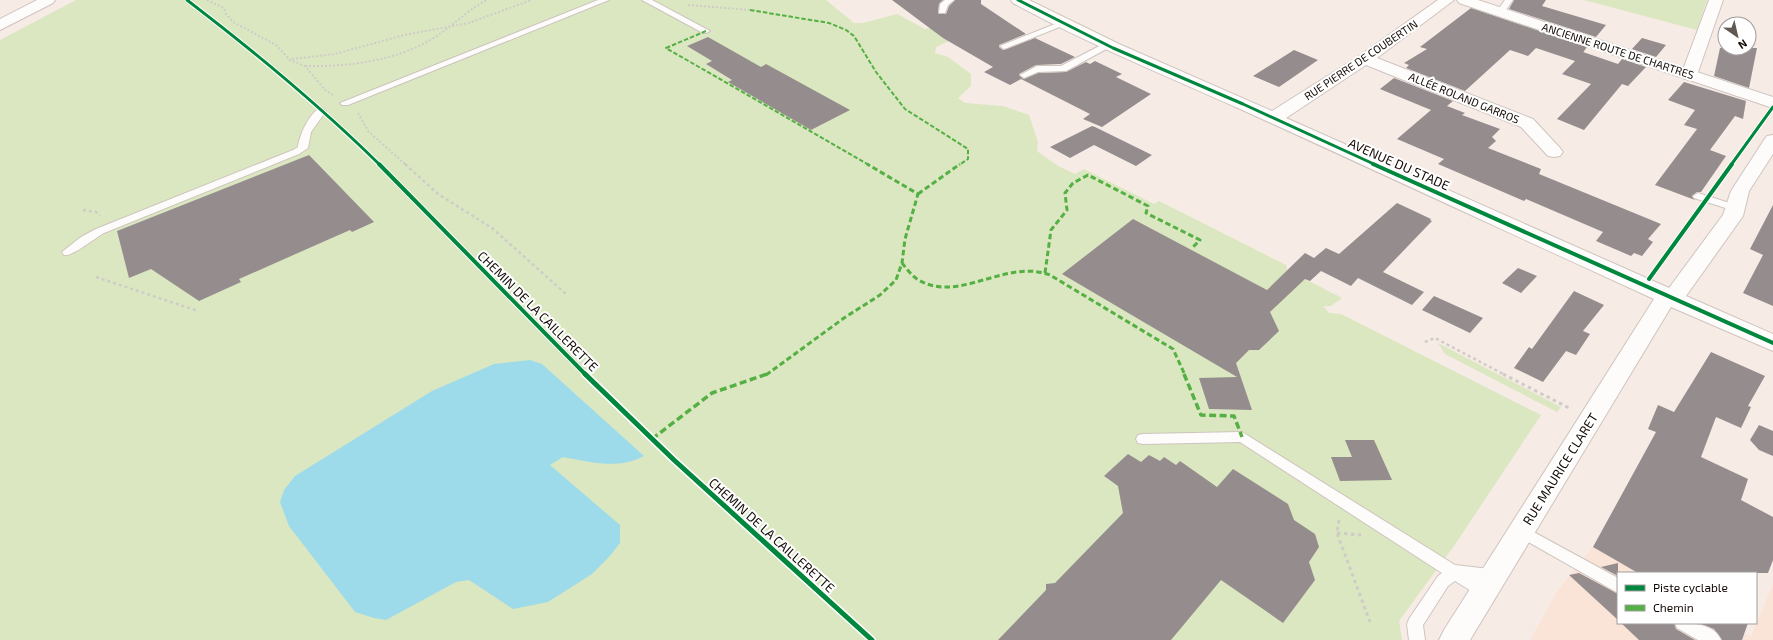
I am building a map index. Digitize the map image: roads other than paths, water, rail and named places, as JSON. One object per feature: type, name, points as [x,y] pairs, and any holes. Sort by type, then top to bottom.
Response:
[{"type":"street","points":[[0,11],[20,0]]},
{"type":"street","points":[[0,25],[48,0]]},
{"type":"street","name":"AVENUE DU STADE","points":[[1018,0],[1107,45],[1274,118],[1669,298],[1773,343]]},
{"type":"street","name":"RUE PIERRE DE COUBERTIN","points":[[1274,118],[1365,59],[1447,0]]},
{"type":"street","name":"ANCIENNE ROUTE DE CHARTRES","points":[[1464,0],[1504,6],[1689,75],[1773,103]]},
{"type":"street","points":[[1689,75],[1716,0]]},
{"type":"street","points":[[0,30],[17,16]]},
{"type":"street","name":"ALLÉE ROLAND GARROS","points":[[1365,59],[1528,124],[1554,152]]},
{"type":"street","name":"RUE MAURICE CLARET","points":[[1454,640],[1521,531],[1669,298],[1733,216],[1740,192],[1773,140]]},
{"type":"lane","points":[[345,103],[605,0]]},
{"type":"lane","points":[[942,11],[944,4],[950,0]]},
{"type":"lane","points":[[648,1],[706,31]]},
{"type":"lane","points":[[1004,46],[1063,24]]},
{"type":"lane","points":[[1024,75],[1037,69],[1063,69],[1107,45]]},
{"type":"lane","points":[[68,252],[85,239],[100,231],[296,152],[303,148],[303,138],[321,111]]},
{"type":"lane","points":[[1698,196],[1735,208]]},
{"type":"lane","points":[[1143,439],[1242,437],[1453,574]]},
{"type":"lane","points":[[1521,531],[1617,585]]},
{"type":"lane","points":[[1417,640],[1415,624],[1443,581],[1456,572],[1488,584]]},
{"type":"lane","points":[[1685,624],[1713,640]]},
{"type":"water","points":[[530,360],[542,364],[644,456],[624,463],[614,464],[594,463],[563,457],[550,465],[620,525],[620,543],[609,557],[592,574],[548,602],[513,609],[469,580],[456,582],[386,620],[355,612],[289,526],[280,502],[284,490],[295,476],[432,391],[494,364]]}]
